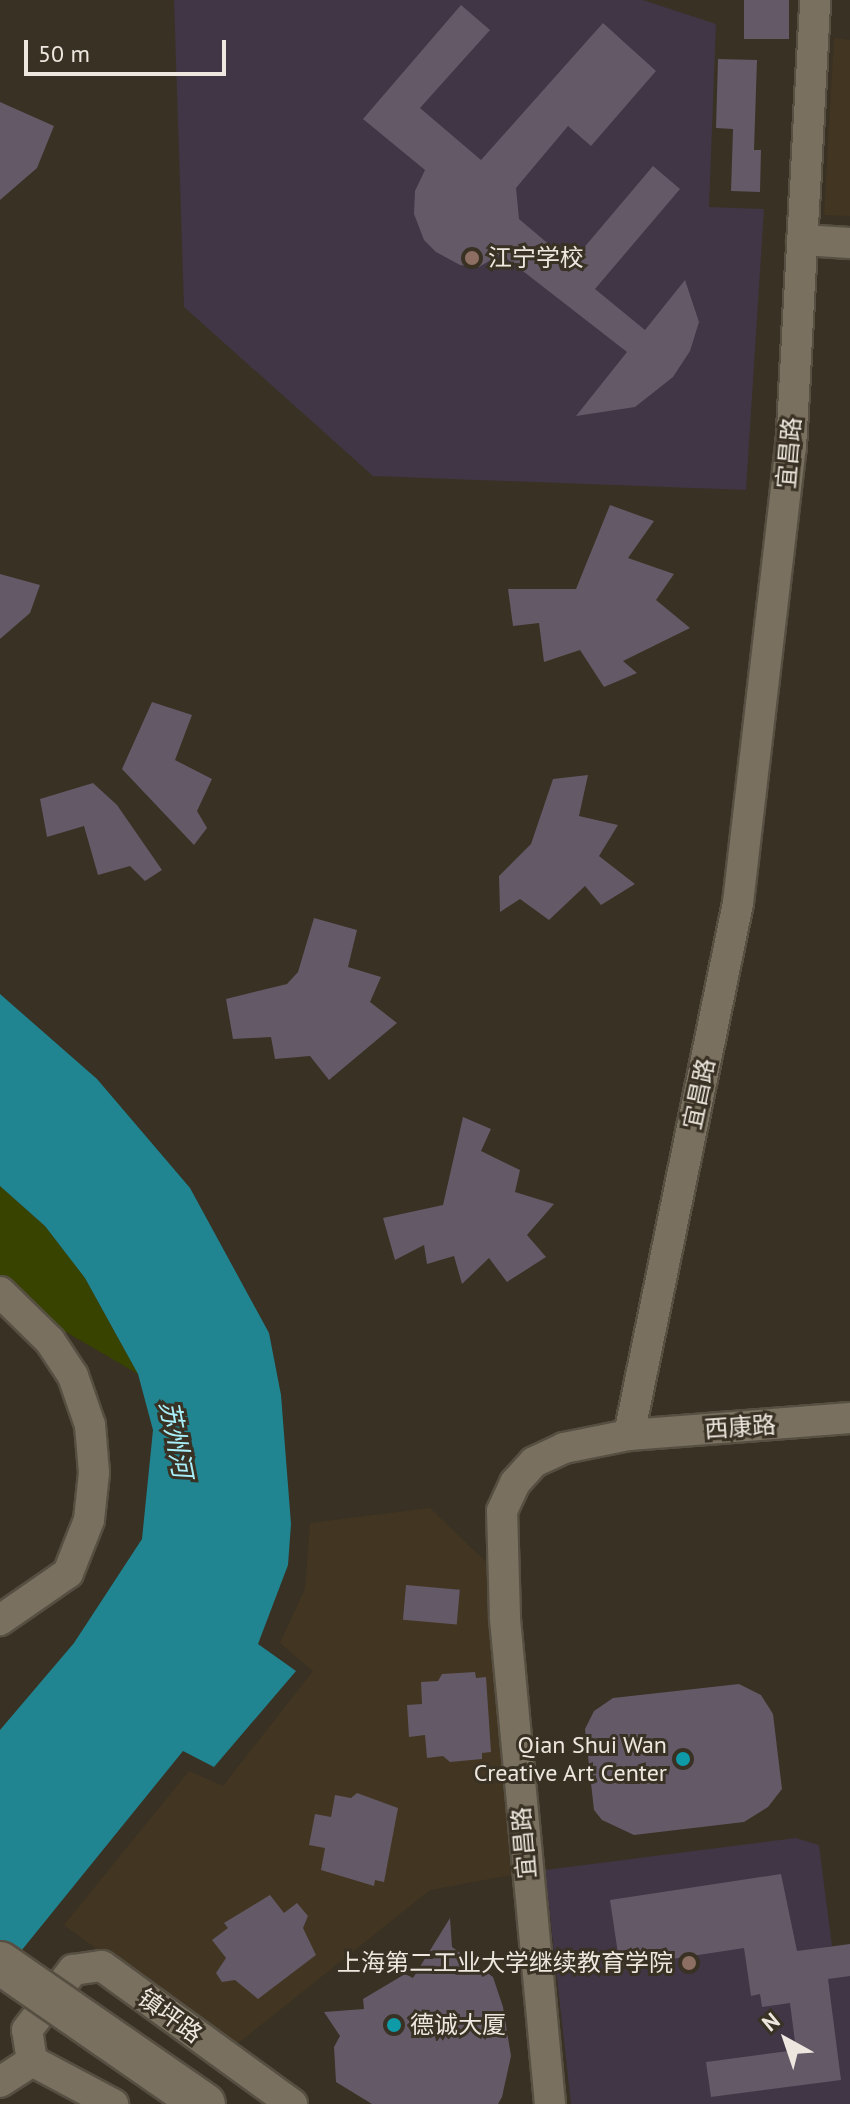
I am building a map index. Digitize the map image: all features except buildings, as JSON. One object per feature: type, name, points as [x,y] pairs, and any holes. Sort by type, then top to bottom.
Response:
[{"type":"main road","points":[[0,1963],[204,2104]]},
{"type":"street","name":"宜昌路","points":[[550,2104],[505,1617],[502,1511],[515,1483],[534,1462],[564,1448],[629,1435],[738,903],[791,448],[815,0]]},
{"type":"street","points":[[802,240],[850,243]]},
{"type":"street","points":[[0,1292],[50,1341],[73,1376],[90,1425],[94,1473],[89,1520],[68,1573],[0,1620]]},
{"type":"street","name":"西康路","points":[[629,1435],[850,1418]]},
{"type":"street","name":"镇坪路","points":[[32,2061],[27,2030],[73,1970],[102,1966],[292,2104]]},
{"type":"street","points":[[0,2082],[32,2061],[113,2104]]},
{"type":"shaded area","name":"江宁学校","points":[[174,0],[643,0],[716,24],[709,207],[764,209],[746,490],[373,476],[184,307]]},
{"type":"shaded area","points":[[834,38],[850,40],[850,216],[824,215]]},
{"type":"shaded area","points":[[430,1508],[487,1563],[511,1875],[430,1890],[232,2048],[64,1925],[189,1771],[223,1786],[313,1671],[280,1643],[305,1589],[310,1523]]},
{"type":"shaded area","name":"上海第二工业大学继续教育学院","points":[[796,1838],[819,1845],[832,1946],[821,1948],[850,1976],[850,2104],[571,2104],[545,1870]]},
{"type":"green space","points":[[0,1186],[45,1226],[85,1278],[138,1374],[18,1304],[0,1286]]},
{"type":"water","name":"苏州河","points":[[0,994],[97,1079],[190,1188],[269,1333],[281,1395],[291,1524],[288,1565],[258,1644],[296,1671],[214,1767],[183,1751],[0,1977],[0,1730],[74,1643],[142,1539],[153,1430],[138,1374],[85,1278],[45,1226],[0,1186]]},
{"type":"place","name":"江宁学校","points":[[472,258]]},
{"type":"place","name":"Qian Shui Wan Creative Art Center","points":[[683,1759]]},
{"type":"place","name":"上海第二工业大学继续教育学院","points":[[689,1963]]},
{"type":"place","name":"德诚大厦","points":[[394,2025]]}]
